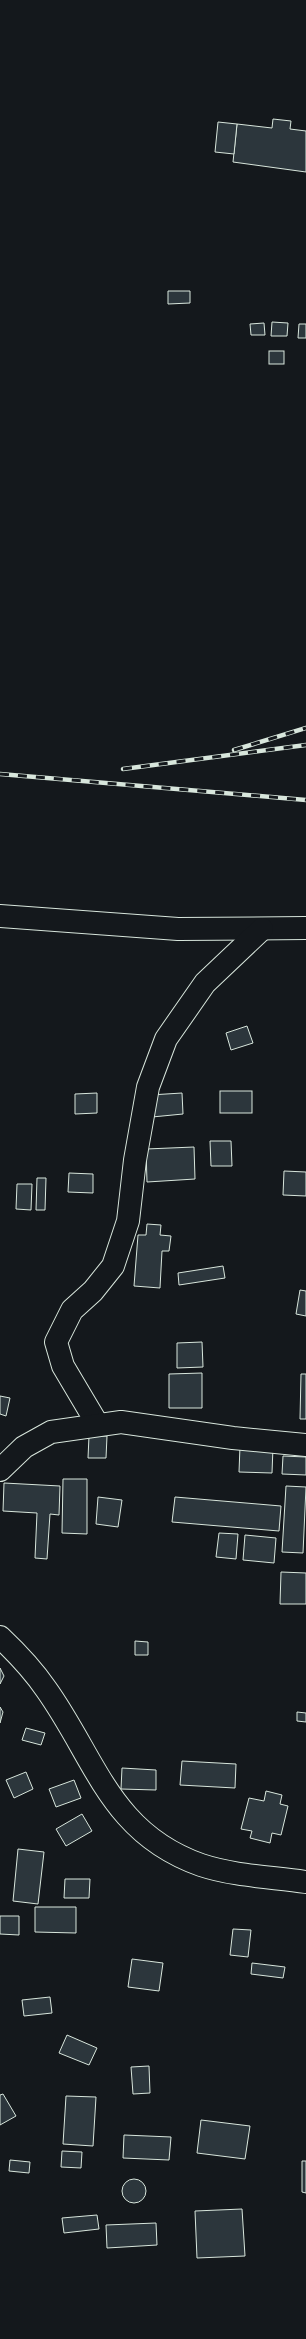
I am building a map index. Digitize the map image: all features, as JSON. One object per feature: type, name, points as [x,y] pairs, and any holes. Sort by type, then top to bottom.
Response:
[{"type":"street","points":[[0,916],[178,929],[306,928]]},
{"type":"street","points":[[98,1425],[63,1366],[56,1342],[72,1310],[93,1291],[113,1266],[128,1221],[135,1160],[148,1087],[166,1038],[205,983],[262,929]]},
{"type":"street","points":[[0,1470],[24,1447],[52,1432],[121,1422],[232,1438],[306,1445]]},
{"type":"street","points":[[0,1637],[21,1658],[47,1690],[108,1793],[142,1833],[166,1848],[201,1864],[306,1882]]},
{"type":"building","points":[[273,119],[291,121],[290,129],[306,131],[306,172],[233,162],[237,124],[272,128]]},
{"type":"building","points":[[218,122],[237,124],[234,154],[215,152]]},
{"type":"building","points":[[168,291],[190,291],[190,303],[168,304]]},
{"type":"building","points":[[272,322],[288,323],[287,336],[271,336]]},
{"type":"building","points":[[264,323],[265,335],[251,335],[250,324]]},
{"type":"building","points":[[299,324],[306,324],[306,338],[298,338]]},
{"type":"building","points":[[269,351],[284,351],[284,364],[269,364]]},
{"type":"building","points":[[247,1026],[253,1043],[231,1050],[226,1033]]},
{"type":"building","points":[[220,1091],[252,1091],[252,1113],[220,1113]]},
{"type":"building","points":[[97,1093],[97,1113],[75,1114],[75,1094]]},
{"type":"building","points":[[182,1093],[183,1114],[152,1117],[150,1095]]},
{"type":"building","points":[[210,1141],[231,1141],[232,1166],[211,1166]]},
{"type":"building","points":[[194,1147],[195,1179],[147,1182],[146,1149]]},
{"type":"building","points":[[284,1171],[306,1172],[306,1196],[283,1195]]},
{"type":"building","points":[[69,1173],[93,1174],[93,1193],[68,1192]]},
{"type":"building","points":[[37,1178],[46,1178],[45,1210],[36,1210]]},
{"type":"building","points":[[17,1184],[32,1184],[31,1210],[16,1209]]},
{"type":"building","points":[[147,1224],[161,1225],[160,1235],[171,1236],[169,1251],[162,1251],[160,1288],[134,1286],[138,1235],[146,1235]]},
{"type":"building","points":[[223,1266],[225,1278],[179,1285],[178,1273]]},
{"type":"building","points":[[300,1290],[306,1291],[306,1316],[296,1314]]},
{"type":"building","points":[[202,1342],[203,1367],[177,1368],[177,1343]]},
{"type":"building","points":[[202,1373],[202,1408],[169,1408],[169,1374]]},
{"type":"building","points":[[301,1374],[306,1374],[306,1419],[300,1419]]},
{"type":"building","points":[[0,1396],[10,1398],[6,1416],[0,1414]]},
{"type":"building","points":[[89,1436],[107,1436],[106,1458],[88,1458]]},
{"type":"building","points":[[240,1446],[273,1447],[272,1473],[239,1472]]},
{"type":"building","points":[[283,1456],[306,1457],[306,1475],[282,1474]]},
{"type":"building","points":[[63,1479],[87,1479],[87,1534],[62,1533]]},
{"type":"building","points":[[4,1483],[60,1486],[59,1515],[50,1514],[47,1559],[35,1558],[37,1513],[3,1511]]},
{"type":"building","points":[[286,1486],[306,1487],[303,1553],[282,1552]]},
{"type":"building","points":[[98,1497],[122,1500],[118,1527],[96,1524]]},
{"type":"building","points":[[175,1497],[281,1506],[279,1531],[172,1522]]},
{"type":"building","points":[[219,1533],[238,1534],[236,1559],[216,1557]]},
{"type":"building","points":[[245,1535],[276,1538],[274,1563],[243,1560]]},
{"type":"building","points":[[281,1572],[306,1573],[306,1604],[280,1604]]},
{"type":"building","points":[[135,1641],[148,1642],[148,1655],[135,1655]]},
{"type":"building","points":[[0,1668],[4,1676],[0,1684]]},
{"type":"building","points":[[0,1707],[3,1712],[0,1723]]},
{"type":"building","points":[[297,1712],[306,1713],[306,1722],[297,1721]]},
{"type":"building","points":[[26,1728],[45,1733],[41,1745],[22,1740]]},
{"type":"building","points":[[182,1761],[236,1764],[235,1788],[180,1785]]},
{"type":"building","points":[[122,1768],[156,1770],[156,1790],[121,1789]]},
{"type":"building","points":[[26,1772],[33,1789],[14,1798],[6,1780]]},
{"type":"building","points":[[74,1780],[81,1798],[56,1807],[49,1789]]},
{"type":"building","points":[[266,1791],[282,1795],[280,1804],[288,1806],[281,1835],[272,1833],[270,1843],[250,1838],[252,1831],[241,1829],[249,1798],[264,1801]]},
{"type":"building","points":[[82,1814],[92,1831],[66,1846],[56,1829]]},
{"type":"building","points":[[18,1849],[44,1852],[38,1904],[13,1901]]},
{"type":"building","points":[[65,1879],[90,1879],[89,1898],[64,1898]]},
{"type":"building","points":[[35,1907],[76,1907],[76,1933],[35,1932]]},
{"type":"building","points":[[0,1916],[19,1916],[19,1935],[0,1934]]},
{"type":"building","points":[[233,1929],[251,1930],[248,1957],[230,1955]]},
{"type":"building","points":[[132,1959],[163,1963],[159,1991],[128,1987]]},
{"type":"building","points":[[252,1963],[285,1967],[283,1978],[251,1974]]},
{"type":"building","points":[[50,1997],[52,2013],[24,2016],[22,2000]]},
{"type":"building","points":[[67,2035],[97,2048],[89,2065],[59,2053]]},
{"type":"building","points":[[149,2066],[150,2093],[133,2094],[131,2067]]},
{"type":"building","points":[[3,2094],[16,2116],[0,2125],[0,2095]]},
{"type":"building","points":[[66,2096],[96,2097],[93,2146],[63,2144]]},
{"type":"building","points":[[201,2120],[250,2126],[245,2159],[197,2153]]},
{"type":"building","points":[[124,2135],[171,2137],[169,2160],[123,2158]]},
{"type":"building","points":[[62,2151],[82,2152],[81,2168],[61,2167]]},
{"type":"building","points":[[10,2160],[30,2162],[29,2173],[9,2171]]},
{"type":"building","points":[[302,2161],[306,2161],[306,2193],[302,2192]]},
{"type":"building","points":[[134,2179],[139,2180],[145,2186],[145,2196],[139,2202],[134,2203],[129,2202],[123,2196],[122,2191],[123,2186],[129,2180]]},
{"type":"building","points":[[242,2209],[245,2256],[197,2258],[195,2211]]},
{"type":"building","points":[[97,2215],[99,2229],[64,2233],[62,2218]]},
{"type":"building","points":[[156,2223],[157,2245],[107,2248],[106,2225]]},
{"type":"railway","points":[[234,750],[306,728]]},
{"type":"railway","points":[[123,769],[306,745]]},
{"type":"railway","points":[[0,774],[306,800]]}]
